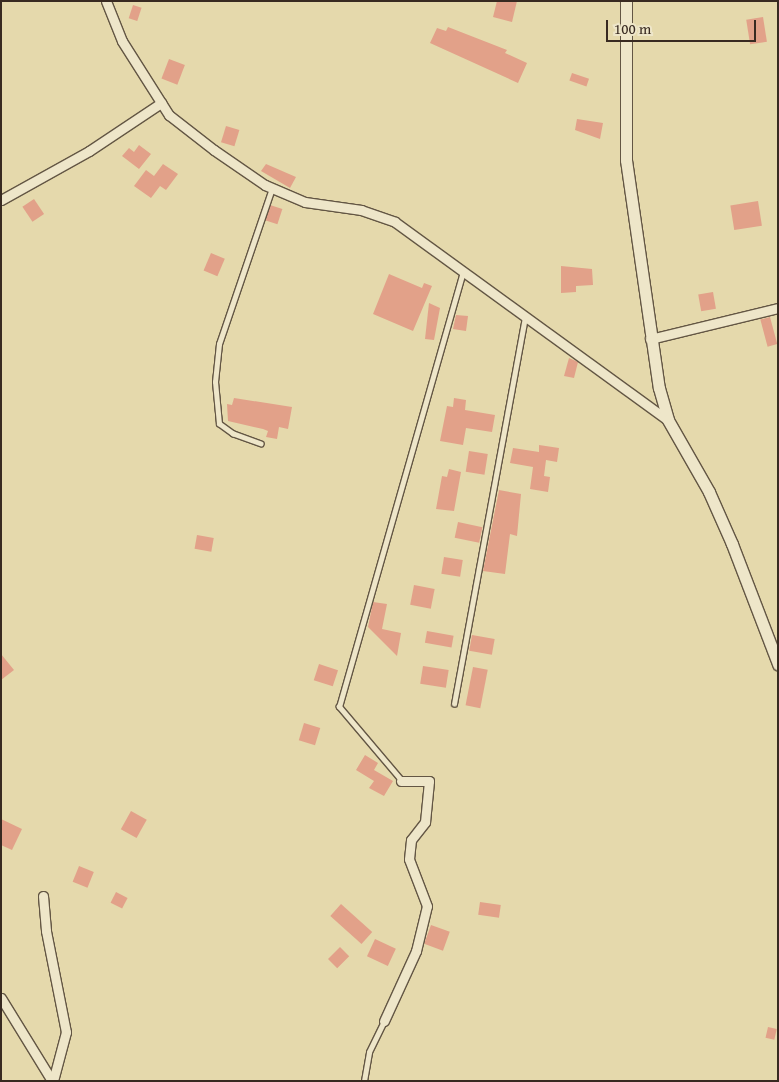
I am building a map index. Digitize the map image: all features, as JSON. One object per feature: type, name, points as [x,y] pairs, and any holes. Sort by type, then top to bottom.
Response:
[{"type":"street","points":[[106,1],[122,41],[161,103],[170,115],[214,150],[272,188],[305,202],[361,210],[395,222],[668,420]]},
{"type":"street","points":[[627,2],[626,160],[650,339],[668,420],[709,492],[778,664]]},
{"type":"street","points":[[1,200],[89,151],[161,103]]},
{"type":"street","points":[[650,339],[778,308]]},
{"type":"street","points":[[384,1021],[416,951],[427,906],[409,859],[411,840],[425,822],[429,781],[402,781]]},
{"type":"street","points":[[43,896],[46,931],[62,997],[66,1032],[52,1081]]},
{"type":"street","points":[[1,998],[52,1081]]},
{"type":"lane","points":[[261,444],[233,434],[219,424],[215,382],[219,344],[272,188]]},
{"type":"lane","points":[[402,781],[339,707],[463,272]]},
{"type":"lane","points":[[454,704],[526,316]]},
{"type":"lane","points":[[364,1081],[369,1052],[384,1021]]},
{"type":"building","points":[[497,1],[517,1],[512,22],[493,17]]},
{"type":"building","points":[[133,5],[142,8],[137,21],[129,18]]},
{"type":"building","points":[[763,17],[767,42],[750,44],[746,20]]},
{"type":"building","points":[[448,27],[507,50],[505,53],[527,63],[518,83],[430,43],[437,28],[446,31]]},
{"type":"building","points":[[169,59],[185,65],[177,85],[161,79]]},
{"type":"building","points":[[572,73],[589,79],[586,86],[569,81]]},
{"type":"building","points":[[577,119],[603,123],[600,139],[575,130]]},
{"type":"building","points":[[226,126],[239,130],[234,146],[221,142]]},
{"type":"building","points":[[139,145],[151,154],[139,169],[122,156],[129,148],[134,152]]},
{"type":"building","points":[[163,164],[178,174],[166,190],[160,186],[151,198],[134,186],[146,170],[154,176]]},
{"type":"building","points":[[266,164],[296,177],[290,188],[261,171]]},
{"type":"building","points":[[34,199],[44,214],[32,222],[22,207]]},
{"type":"building","points":[[758,201],[762,226],[734,230],[730,205]]},
{"type":"building","points":[[270,205],[282,209],[277,224],[265,220]]},
{"type":"building","points":[[211,253],[225,259],[217,276],[204,270]]},
{"type":"building","points":[[561,266],[592,269],[593,285],[576,286],[576,292],[561,293]]},
{"type":"building","points":[[389,274],[422,288],[424,283],[432,286],[413,331],[373,314]]},
{"type":"building","points":[[713,292],[716,309],[701,311],[698,295]]},
{"type":"building","points":[[429,303],[440,308],[434,340],[425,339]]},
{"type":"building","points":[[456,315],[468,316],[466,331],[453,329]]},
{"type":"building","points":[[770,317],[777,344],[768,347],[760,320]]},
{"type":"building","points":[[569,358],[578,362],[574,378],[564,376]]},
{"type":"building","points":[[234,398],[292,407],[288,429],[279,427],[277,439],[266,437],[268,431],[263,429],[228,421],[227,404],[232,405]]},
{"type":"building","points":[[454,398],[466,400],[465,410],[495,415],[492,432],[466,428],[463,445],[440,441],[447,406],[453,407]]},
{"type":"building","points":[[539,445],[559,448],[557,462],[546,460],[544,476],[550,477],[548,492],[530,489],[533,467],[510,463],[513,448],[539,452]]},
{"type":"building","points":[[469,451],[488,454],[484,475],[466,472]]},
{"type":"building","points":[[449,469],[461,472],[454,511],[436,509],[442,476],[447,477]]},
{"type":"building","points":[[499,490],[521,494],[517,536],[510,534],[505,574],[483,571]]},
{"type":"building","points":[[458,522],[482,527],[479,543],[455,538]]},
{"type":"building","points":[[197,535],[214,538],[211,552],[195,549]]},
{"type":"building","points":[[444,557],[463,560],[460,577],[441,574]]},
{"type":"building","points":[[414,585],[435,589],[431,609],[410,605]]},
{"type":"building","points":[[373,602],[387,604],[382,629],[401,633],[397,656],[368,627]]},
{"type":"building","points":[[427,631],[454,636],[452,648],[425,643]]},
{"type":"building","points":[[472,635],[495,639],[492,655],[469,651]]},
{"type":"building","points":[[1,654],[14,670],[1,680]]},
{"type":"building","points":[[319,664],[338,670],[333,686],[314,680]]},
{"type":"building","points":[[423,666],[449,670],[446,688],[420,684]]},
{"type":"building","points":[[473,667],[488,670],[480,708],[466,705]]},
{"type":"building","points":[[304,723],[320,728],[315,745],[299,740]]},
{"type":"building","points":[[365,755],[378,763],[374,770],[393,781],[384,796],[369,788],[374,781],[356,770]]},
{"type":"building","points":[[131,811],[147,820],[137,838],[121,829]]},
{"type":"building","points":[[1,819],[22,829],[12,850],[1,845]]},
{"type":"building","points":[[79,866],[94,872],[87,888],[73,882]]},
{"type":"building","points":[[116,892],[128,898],[122,909],[111,903]]},
{"type":"building","points":[[480,902],[501,905],[499,918],[478,915]]},
{"type":"building","points":[[341,904],[372,932],[362,944],[330,916]]},
{"type":"building","points":[[431,925],[450,932],[443,951],[424,944]]},
{"type":"building","points":[[375,939],[396,949],[388,966],[367,956]]},
{"type":"building","points":[[340,947],[349,956],[337,968],[328,959]]},
{"type":"building","points":[[768,1027],[777,1029],[774,1040],[766,1038]]}]
